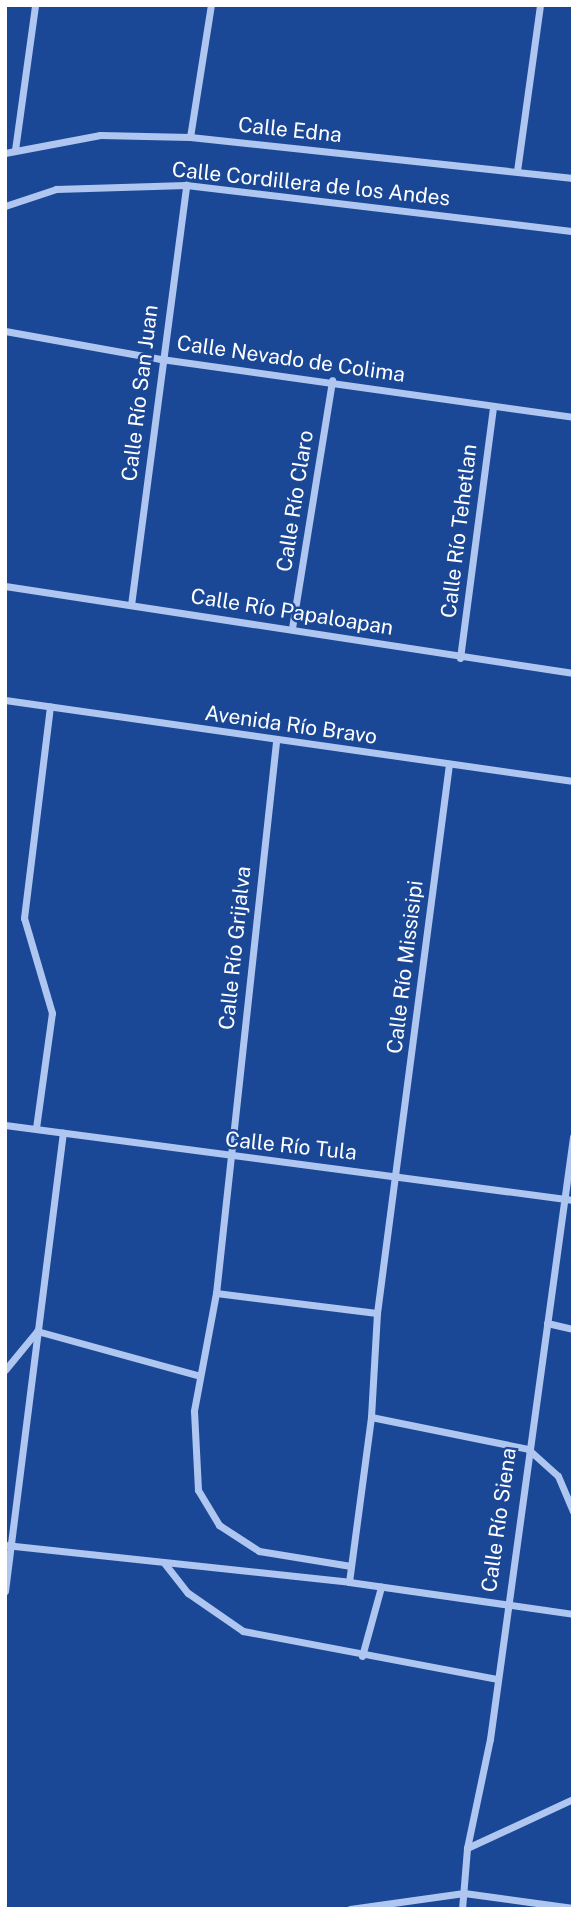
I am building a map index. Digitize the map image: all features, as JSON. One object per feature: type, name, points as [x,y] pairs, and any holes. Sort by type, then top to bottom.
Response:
[{"type":"street","points":[[15,150],[35,5]]},
{"type":"street","points":[[190,137],[211,5]]},
{"type":"street","points":[[517,171],[540,5]]},
{"type":"street","name":"Calle Edna","points":[[5,153],[100,135],[190,137],[573,178]]},
{"type":"street","name":"Calle Cordillera de los Andes","points":[[5,206],[56,189],[186,185],[573,231]]},
{"type":"street","name":"Calle Río San Juan","points":[[131,606],[161,359],[186,185]]},
{"type":"street","name":"Calle Nevado de Colima","points":[[5,331],[161,359],[332,380],[493,409],[573,417]]},
{"type":"street","name":"Calle Río Claro","points":[[292,628],[332,380]]},
{"type":"street","name":"Calle Río Tehetlan","points":[[460,658],[493,409]]},
{"type":"street","name":"Calle Río Papaloapan","points":[[5,586],[292,628],[460,658],[573,673]]},
{"type":"street","name":"Avenida Río Bravo","points":[[5,700],[276,742],[573,781]]},
{"type":"street","points":[[36,1128],[52,1013],[24,918],[50,707]]},
{"type":"street","name":"Calle Río Grijalva","points":[[276,742],[216,1293],[194,1411],[198,1490],[219,1525],[259,1551],[351,1566]]},
{"type":"street","name":"Calle Río Missisipi","points":[[349,1582],[371,1417],[377,1313],[449,764]]},
{"type":"street","name":"Calle Río Tula","points":[[5,1125],[229,1158],[396,1174],[569,1200]]},
{"type":"street","points":[[5,1591],[8,1546],[63,1133]]},
{"type":"street","name":"Calle Río Siena","points":[[462,1909],[467,1848],[490,1739],[505,1605],[547,1324],[569,1200],[573,1137]]},
{"type":"street","points":[[216,1293],[377,1313]]},
{"type":"street","points":[[547,1324],[573,1329]]},
{"type":"street","points":[[5,1370],[37,1331]]},
{"type":"street","points":[[37,1331],[200,1376]]},
{"type":"street","points":[[371,1417],[528,1449],[558,1476],[573,1512]]},
{"type":"street","points":[[8,1546],[349,1582],[573,1614]]},
{"type":"street","points":[[165,1564],[188,1593],[243,1631],[362,1656],[496,1679]]},
{"type":"street","points":[[362,1656],[380,1587]]},
{"type":"street","points":[[467,1848],[573,1799]]},
{"type":"street","points":[[350,1909],[464,1893],[573,1908]]}]
